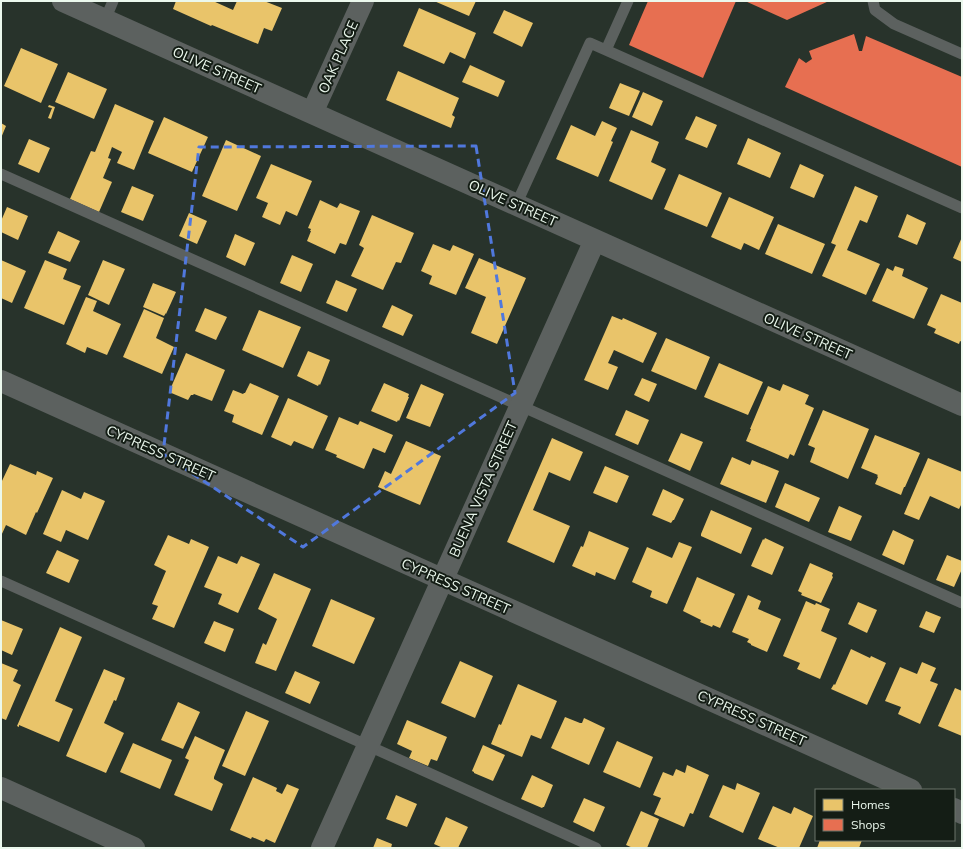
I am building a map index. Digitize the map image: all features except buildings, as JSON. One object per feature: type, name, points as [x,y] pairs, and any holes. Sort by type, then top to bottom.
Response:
[{"type":"street","name":"OLIVE STREET","points":[[63,1],[109,10],[312,113],[962,405]]},
{"type":"street","name":"OAK PLACE","points":[[312,113],[363,1]]},
{"type":"street","name":"BUENA VISTA STREET","points":[[322,848],[595,240]]},
{"type":"street","name":"CYPRESS STREET","points":[[1,381],[909,789]]},
{"type":"street","points":[[1,788],[134,848]]},
{"type":"lane","points":[[606,50],[628,1]]},
{"type":"lane","points":[[873,1],[875,10],[894,24],[962,54]]},
{"type":"lane","points":[[516,205],[590,43],[962,208]]},
{"type":"lane","points":[[1,174],[962,603]]},
{"type":"lane","points":[[1,581],[596,848]]},
{"type":"highlighted area","points":[[476,146],[515,393],[303,547],[163,454],[199,147]]}]
